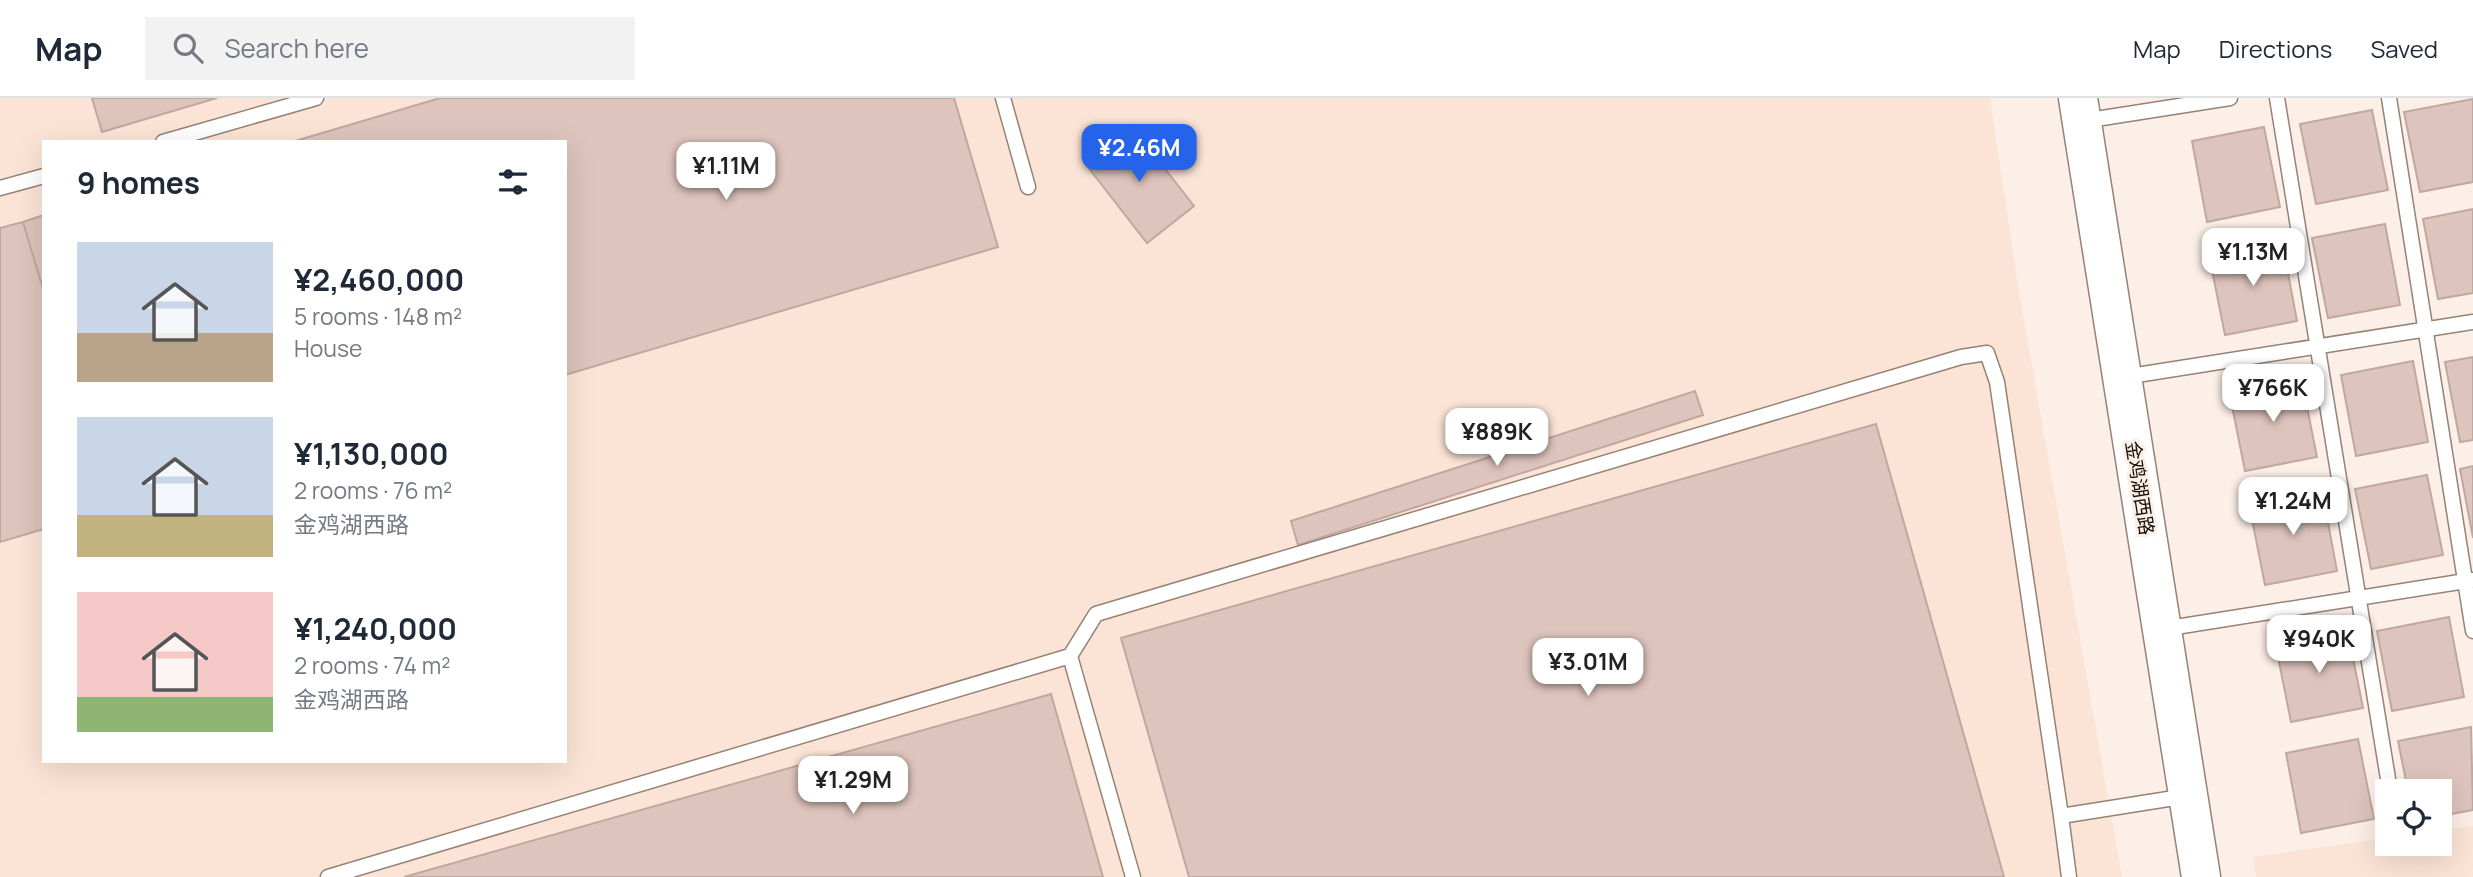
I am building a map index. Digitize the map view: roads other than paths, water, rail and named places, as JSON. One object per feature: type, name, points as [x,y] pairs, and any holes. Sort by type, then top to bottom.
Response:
[{"type":"street","name":"金鸡湖西路","points":[[2080,110],[2201,877]]},
{"type":"lane","points":[[170,140],[316,98]]},
{"type":"lane","points":[[1003,98],[1028,187]]},
{"type":"lane","points":[[2080,110],[2230,98]]},
{"type":"lane","points":[[2277,98],[2388,779]]},
{"type":"lane","points":[[2389,98],[2425,330],[2469,580],[2473,631]]},
{"type":"lane","points":[[0,188],[42,177]]},
{"type":"lane","points":[[2122,377],[2473,322]]},
{"type":"lane","points":[[328,877],[354,873],[1070,656],[1096,614],[1949,361],[1987,354],[1997,382],[2069,877]]},
{"type":"lane","points":[[2162,629],[2469,580]]},
{"type":"lane","points":[[1070,656],[1133,877]]},
{"type":"lane","points":[[2061,816],[2189,796]]}]
